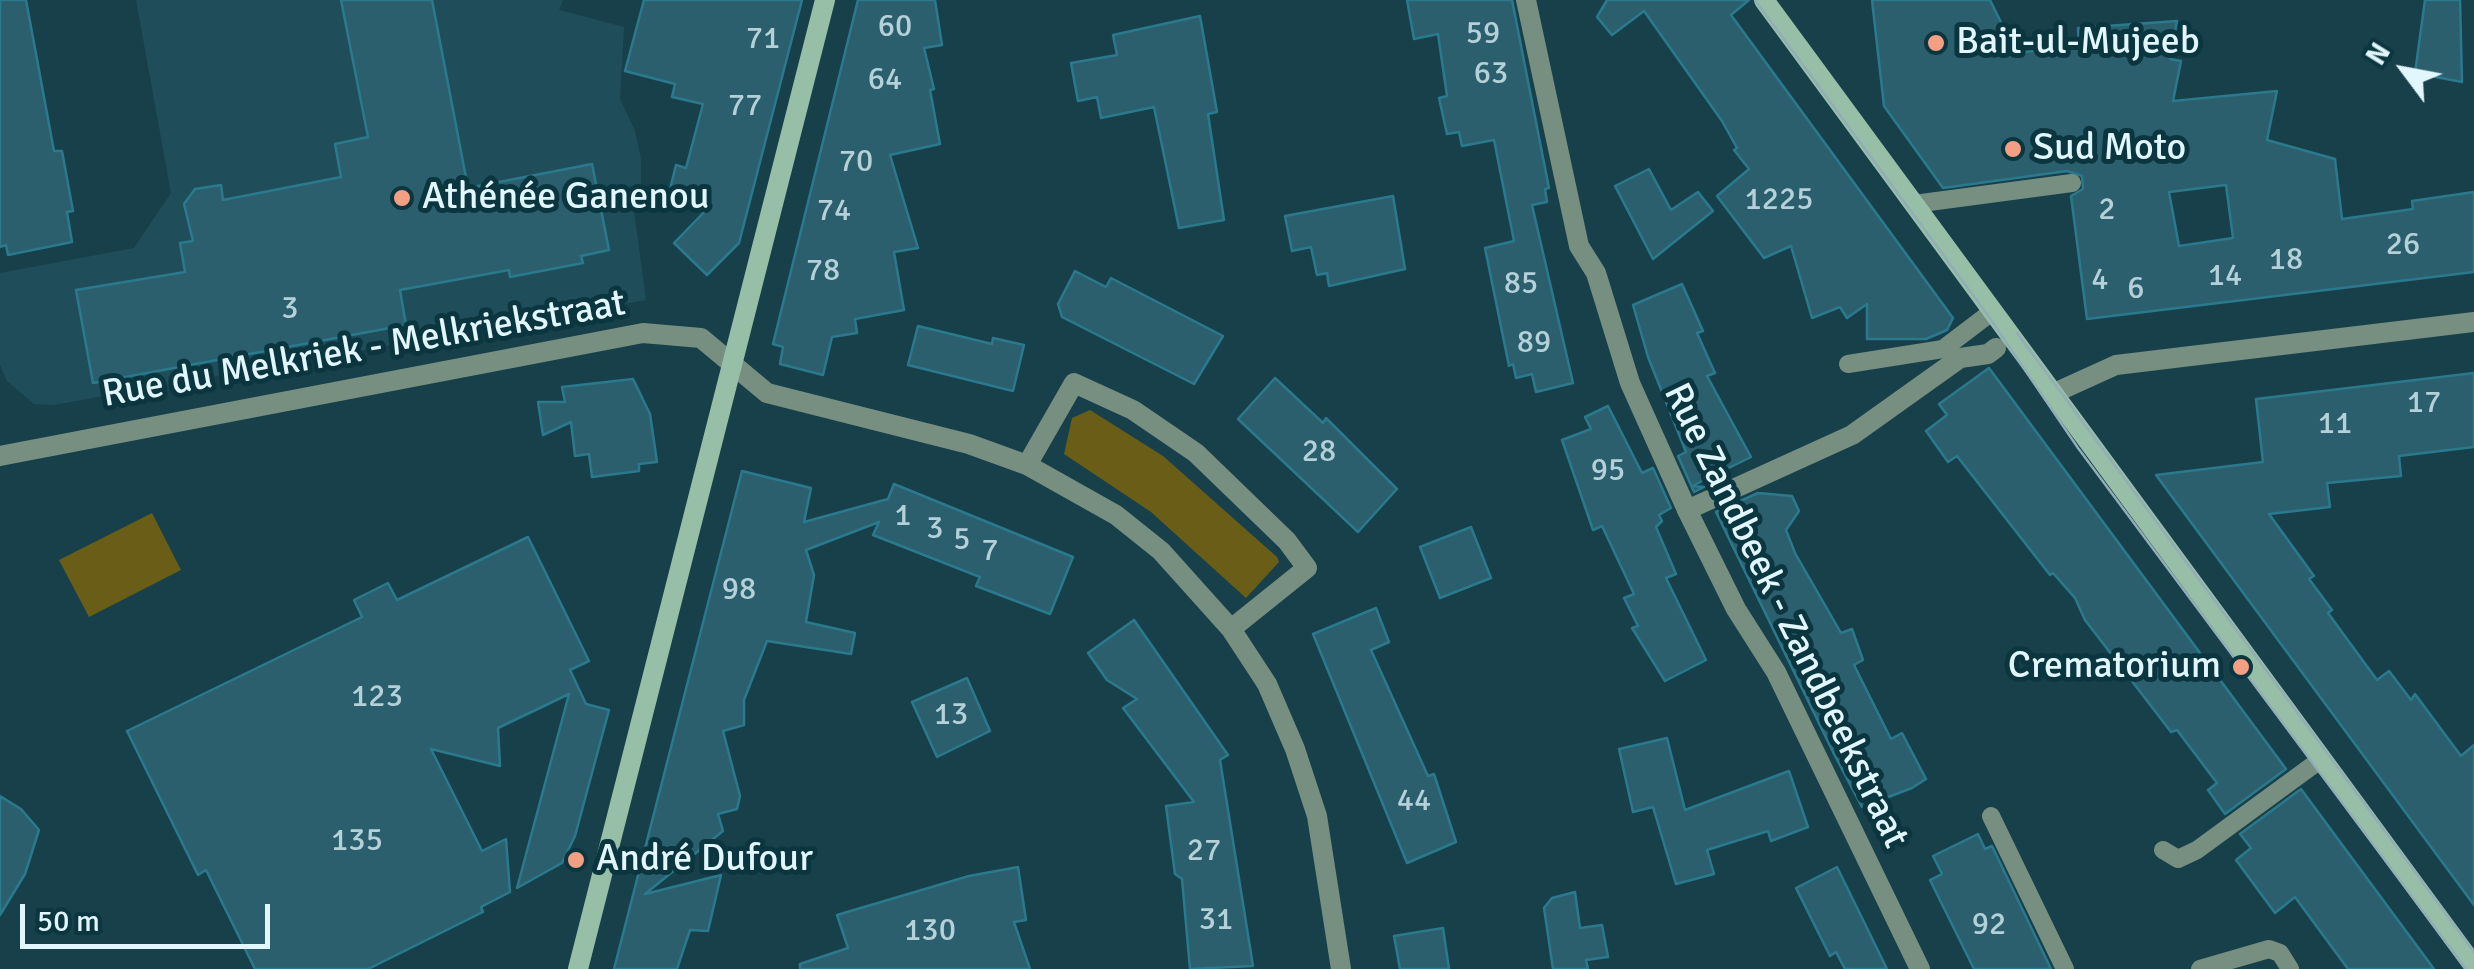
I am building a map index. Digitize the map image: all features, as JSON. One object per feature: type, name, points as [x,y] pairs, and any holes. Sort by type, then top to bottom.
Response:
[{"type":"main road","points":[[578,969],[826,0]]},
{"type":"main road","points":[[1764,0],[2474,966]]},
{"type":"street","name":"Rue Zandbeek - Zandbeekstraat","points":[[1526,0],[1579,246],[1596,273],[1630,383],[1687,510],[1736,609],[1776,672],[1920,969]]},
{"type":"street","points":[[2052,394],[2116,365],[2474,322]]},
{"type":"street","name":"Rue du Melkriek - Melkriekstraat","points":[[0,456],[642,333],[701,338],[768,393],[969,444],[1026,464],[1116,515],[1161,551],[1230,629],[1267,684],[1312,799],[1341,969]]},
{"type":"street","points":[[1687,510],[1852,435],[1960,358],[1988,354],[1996,348]]},
{"type":"street","points":[[1026,464],[1074,383],[1132,410],[1196,453],[1287,541],[1307,568],[1230,629]]},
{"type":"lane","points":[[1914,204],[2072,182]]},
{"type":"lane","points":[[1848,364],[1943,349],[1993,311]]},
{"type":"lane","points":[[2163,850],[2178,859],[2197,850],[2320,760]]},
{"type":"lane","points":[[1992,816],[2065,969]]},
{"type":"lane","points":[[2200,969],[2269,949],[2280,953],[2290,969]]},
{"type":"shaded area","name":"Athénée Ganenou","points":[[136,0],[563,0],[559,10],[624,27],[620,99],[635,131],[641,159],[641,188],[633,203],[646,300],[53,405],[34,404],[7,381],[0,365],[0,273],[134,248],[171,193]]},
{"type":"shaded area","points":[[1090,410],[1163,456],[1277,557],[1279,562],[1246,598],[1151,512],[1064,454],[1072,418]]},
{"type":"shaded area","points":[[152,513],[181,570],[89,617],[59,560]]},
{"type":"building","points":[[0,0],[26,0],[54,151],[62,151],[73,211],[67,212],[72,242],[8,255],[6,245],[0,247]]},
{"type":"building","points":[[341,0],[432,0],[468,188],[592,164],[609,250],[581,256],[583,263],[510,277],[509,270],[400,290],[406,325],[93,383],[76,290],[185,272],[180,243],[193,241],[184,204],[195,189],[221,185],[223,200],[341,177],[335,144],[368,137]]},
{"type":"building","points":[[644,0],[802,0],[739,243],[707,275],[674,243],[710,206],[668,197],[676,165],[686,168],[703,104],[672,97],[675,84],[625,71]]},
{"type":"building","points":[[858,0],[935,0],[942,45],[924,48],[934,89],[930,90],[940,144],[890,155],[918,248],[894,252],[904,310],[855,319],[857,333],[832,337],[823,375],[780,364],[783,347],[773,344]]},
{"type":"building","points":[[1407,0],[1512,0],[1549,188],[1545,189],[1547,202],[1532,205],[1573,383],[1536,392],[1532,374],[1516,378],[1513,364],[1509,366],[1485,248],[1514,241],[1494,140],[1462,146],[1459,132],[1447,134],[1439,98],[1447,96],[1438,34],[1414,39]]},
{"type":"building","points":[[1607,0],[1749,0],[1731,15],[1953,318],[1947,330],[1926,339],[1867,339],[1867,304],[1847,318],[1840,307],[1812,318],[1791,246],[1764,258],[1717,196],[1749,169],[1734,150],[1737,148],[1722,121],[1644,11],[1612,35],[1597,17]]},
{"type":"building","points":[[1872,0],[1990,0],[2016,53],[2079,46],[2078,28],[2177,21],[2170,59],[2181,61],[2173,101],[2277,91],[2267,140],[2335,159],[2342,219],[2413,209],[2412,201],[2474,192],[2474,272],[2087,319],[2071,196],[2083,189],[2082,176],[2067,171],[1943,188],[1884,106]],"holes":[[[2226,185],[2233,238],[2179,246],[2169,192]]]},
{"type":"building","points":[[2425,0],[2460,0],[2462,82],[2415,73]]},
{"type":"building","points":[[1200,16],[1217,112],[1208,114],[1224,220],[1179,228],[1154,107],[1101,118],[1097,97],[1078,101],[1071,63],[1117,55],[1113,35]]},
{"type":"building","points":[[1649,169],[1671,210],[1698,192],[1713,211],[1653,259],[1615,186]]},
{"type":"building","points":[[1393,196],[1405,269],[1329,286],[1327,273],[1317,275],[1311,247],[1292,251],[1285,216]]},
{"type":"building","points":[[1075,271],[1106,287],[1111,278],[1223,336],[1194,384],[1062,317],[1058,304]]},
{"type":"building","points":[[1682,284],[1703,331],[1697,333],[1715,373],[1707,376],[1751,457],[1692,486],[1704,487],[1694,492],[1678,456],[1686,452],[1648,357],[1633,305]]},
{"type":"building","points":[[918,326],[992,344],[993,338],[1024,345],[1013,391],[908,365]]},
{"type":"building","points":[[1989,368],[2286,769],[2225,814],[2208,790],[2217,783],[2177,730],[2171,732],[2085,620],[2075,598],[2053,573],[2050,575],[1957,456],[1948,462],[1926,431],[1947,415],[1939,404]]},
{"type":"building","points":[[2474,373],[2474,447],[2399,456],[2401,476],[2327,483],[2330,507],[2269,514],[2314,576],[2309,579],[2332,610],[2328,613],[2377,680],[2389,671],[2411,700],[2415,694],[2461,756],[2474,745],[2474,905],[2156,475],[2263,462],[2256,399]]},
{"type":"building","points":[[1275,378],[1323,423],[1326,418],[1397,489],[1358,532],[1238,419]]},
{"type":"building","points":[[633,379],[650,414],[657,462],[639,464],[639,471],[592,477],[589,454],[575,456],[571,422],[543,435],[538,402],[565,402],[562,387]]},
{"type":"building","points":[[1608,406],[1642,473],[1653,468],[1671,508],[1659,515],[1662,521],[1656,527],[1676,574],[1666,578],[1706,660],[1665,681],[1632,628],[1638,626],[1624,598],[1634,594],[1602,526],[1593,530],[1562,440],[1591,429],[1585,417]]},
{"type":"building","points":[[742,471],[811,488],[804,522],[888,499],[894,484],[1073,557],[1050,614],[976,586],[980,577],[873,535],[879,522],[806,550],[814,575],[806,622],[855,633],[851,654],[767,641],[744,700],[744,725],[723,731],[740,796],[737,809],[718,814],[723,831],[645,894],[721,875],[708,931],[690,930],[677,969],[614,969]]},
{"type":"building","points":[[1758,493],[1792,496],[1799,511],[1786,530],[1795,553],[1841,633],[1852,629],[1863,660],[1854,665],[1891,739],[1902,733],[1926,779],[1912,788],[1862,807],[1834,754],[1716,512]]},
{"type":"building","points":[[1471,527],[1491,578],[1440,598],[1420,547]]},
{"type":"building","points":[[528,537],[589,661],[570,670],[586,704],[609,710],[575,836],[562,863],[517,888],[569,694],[498,728],[500,766],[431,749],[482,851],[506,839],[510,892],[481,907],[483,912],[368,969],[255,969],[206,870],[198,875],[127,731],[362,617],[354,600],[388,583],[397,600]]},
{"type":"building","points":[[1376,608],[1389,642],[1371,650],[1428,776],[1434,774],[1456,842],[1407,863],[1313,634]]},
{"type":"building","points":[[1134,620],[1228,755],[1220,760],[1253,966],[1190,969],[1182,879],[1175,874],[1166,806],[1194,802],[1123,708],[1137,699],[1107,680],[1088,653]]},
{"type":"building","points":[[967,678],[990,731],[937,757],[912,702]]},
{"type":"building","points":[[1667,738],[1685,810],[1789,771],[1808,827],[1771,841],[1768,831],[1707,850],[1714,874],[1676,884],[1653,807],[1633,812],[1619,749]]},
{"type":"building","points":[[2301,789],[2434,969],[2348,969],[2295,897],[2275,913],[2236,860],[2251,848],[2240,834]]},
{"type":"building","points":[[0,796],[21,809],[39,830],[25,874],[0,915]]},
{"type":"building","points":[[1978,834],[1985,849],[1992,846],[2051,969],[1974,969],[1930,880],[1942,874],[1933,856]]},
{"type":"building","points":[[1018,867],[1026,920],[1014,922],[1030,969],[800,969],[800,964],[848,948],[837,915],[969,876]]},
{"type":"building","points":[[1837,867],[1887,969],[1845,969],[1836,952],[1830,956],[1796,888]]},
{"type":"building","points":[[1575,892],[1580,928],[1602,925],[1608,957],[1586,960],[1588,969],[1553,969],[1544,908],[1552,898]]},
{"type":"building","points":[[1443,928],[1449,969],[1400,969],[1394,936]]},
{"type":"tram line","points":[[1755,0],[1987,314],[2078,448],[2466,969]]},
{"type":"tram line","points":[[2017,333],[2474,952]]},
{"type":"place","name":"Bait-ul-Mujeeb","points":[[1936,43]]},
{"type":"place","name":"Sud Moto","points":[[2013,149]]},
{"type":"place","name":"Athénée Ganenou","points":[[402,198]]},
{"type":"place","name":"Crematorium","points":[[2241,667]]},
{"type":"place","name":"André Dufour","points":[[576,860]]}]
